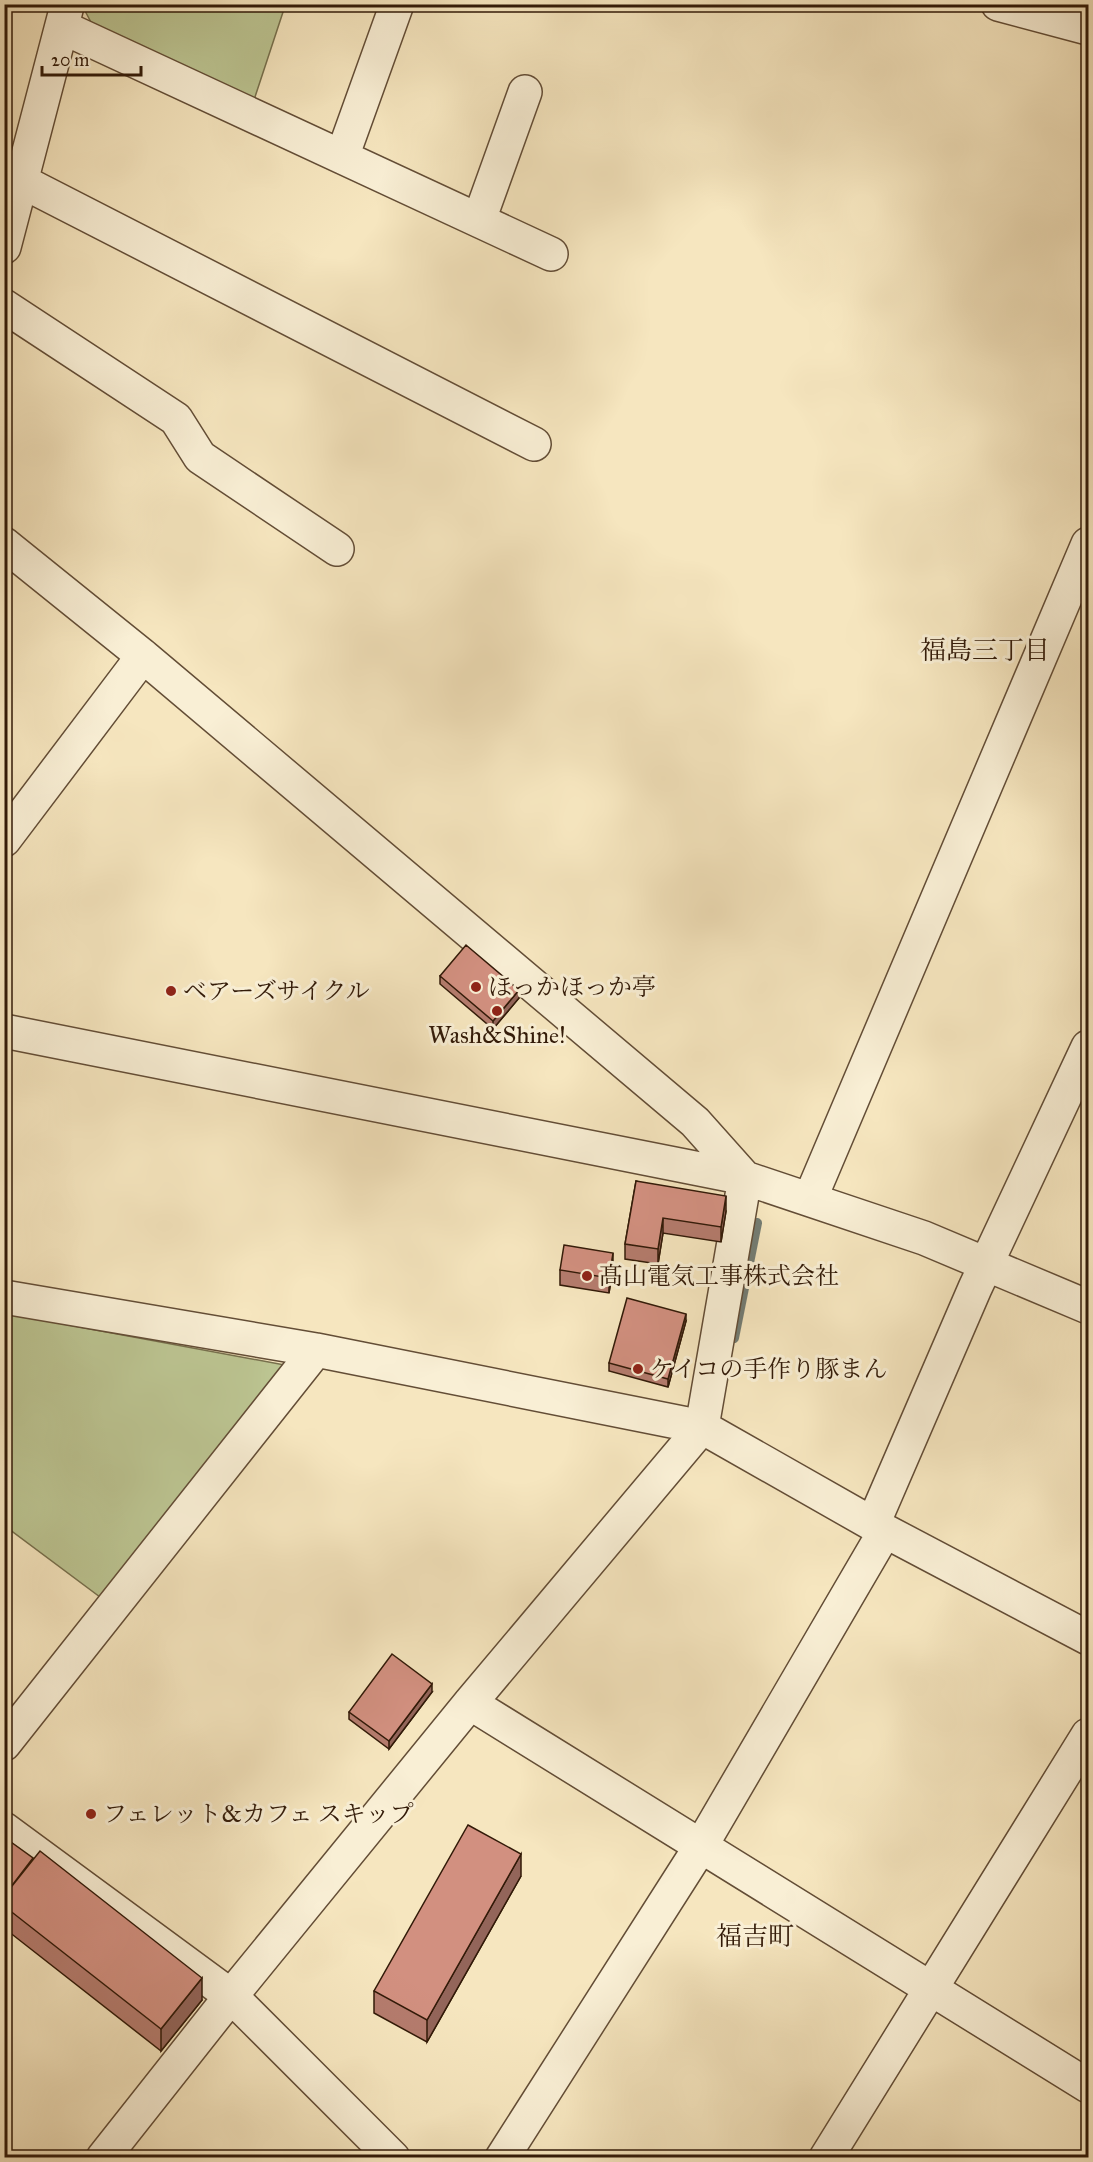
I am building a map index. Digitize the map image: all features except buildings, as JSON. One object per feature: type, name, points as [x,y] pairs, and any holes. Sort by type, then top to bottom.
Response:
[{"type":"street","points":[[342,157],[397,4]]},
{"type":"street","points":[[998,4],[1089,28]]},
{"type":"street","points":[[4,247],[65,16],[342,157],[551,254]]},
{"type":"street","points":[[479,220],[525,92]]},
{"type":"street","points":[[21,181],[534,444]]},
{"type":"street","points":[[4,306],[176,419],[201,456],[337,549]]},
{"type":"street","points":[[4,544],[143,656],[695,1122],[745,1178]]},
{"type":"street","points":[[810,1199],[1089,544]]},
{"type":"street","points":[[4,840],[143,656]]},
{"type":"street","points":[[4,1031],[745,1178],[924,1238],[1089,1307]]},
{"type":"street","points":[[502,2157],[701,1846],[879,1527],[986,1264],[1089,1047]]},
{"type":"street","points":[[103,2157],[470,1703],[702,1427],[745,1178]]},
{"type":"street","points":[[4,1297],[316,1350],[702,1427],[879,1527],[1089,1638]]},
{"type":"street","points":[[4,1744],[316,1350]]},
{"type":"street","points":[[470,1703],[1089,2086]]},
{"type":"street","points":[[826,2157],[1089,1734]]},
{"type":"street","points":[[4,1829],[231,1996],[393,2157]]},
{"type":"green space","points":[[84,4],[282,4],[285,6],[254,100],[94,28],[83,7]]},
{"type":"green space","points":[[4,1313],[290,1366],[100,1597],[5,1526]]},
{"type":"waterway","points":[[734,1338],[757,1223]]},
{"type":"place","name":"ほっかほっか亭","points":[[476,987]]},
{"type":"place","name":"ベアーズサイクル","points":[[171,991]]},
{"type":"place","name":"Wash&Shine!","points":[[497,1011]]},
{"type":"place","name":"髙山電気工事株式会社","points":[[587,1276]]},
{"type":"place","name":"ケイコの手作り豚まん","points":[[638,1369]]},
{"type":"place","name":"フェレット&カフェ スキップ","points":[[91,1814]]},
{"type":"district","name":"福島三丁目","points":[[985,650]]},
{"type":"district","name":"福吉町","points":[[755,1936]]}]
